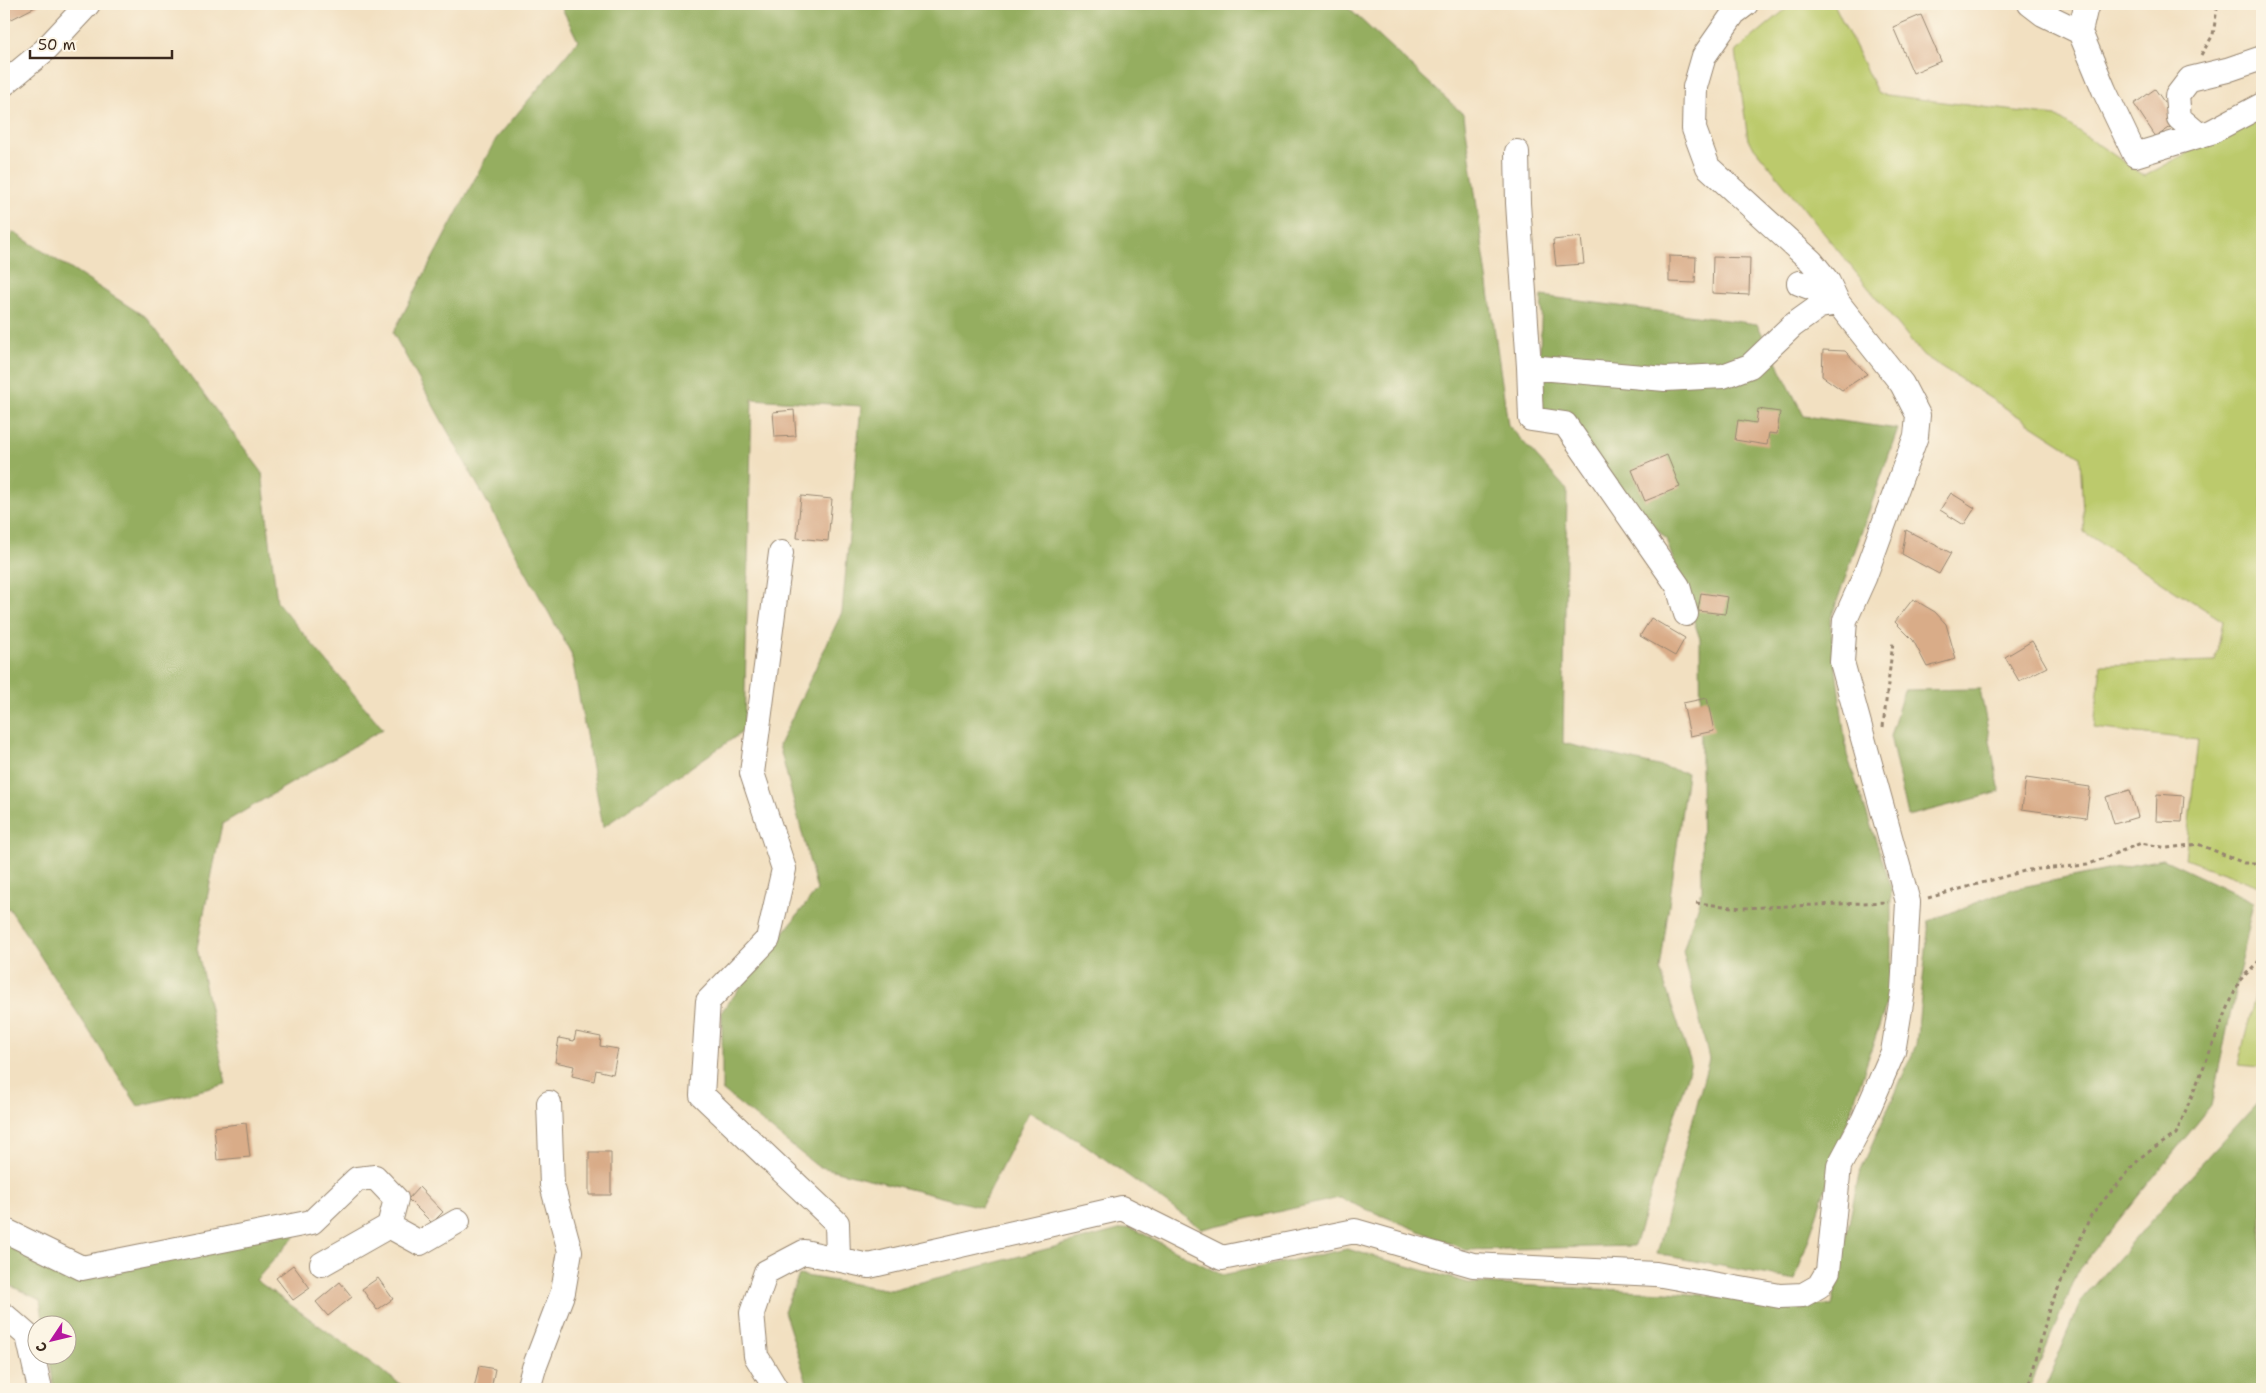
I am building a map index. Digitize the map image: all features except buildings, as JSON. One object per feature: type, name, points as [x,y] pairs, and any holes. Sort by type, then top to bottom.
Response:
[{"type":"street","points":[[4,84],[45,50],[88,4]]},
{"type":"street","points":[[776,1389],[756,1356],[752,1313],[766,1272],[804,1252],[869,1266],[1122,1208],[1222,1258],[1355,1231],[1473,1265],[1656,1274],[1780,1296],[1803,1295],[1819,1286],[1828,1271],[1839,1166],[1863,1121],[1893,1052],[1903,991],[1908,902],[1842,662],[1845,620],[1864,578],[1916,436],[1918,415],[1902,384],[1838,303],[1828,282],[1811,261],[1708,166],[1694,129],[1695,87],[1704,56],[1734,13],[1746,4]]},
{"type":"street","points":[[2030,4],[2043,14],[2080,32]]},
{"type":"street","points":[[2088,4],[2080,32],[2104,90],[2135,155],[2198,134],[2211,132],[2262,106]]},
{"type":"street","points":[[2198,134],[2179,118],[2177,96],[2190,79],[2227,70],[2262,58]]},
{"type":"street","points":[[1517,152],[1518,203],[1529,367],[1530,419],[1565,424],[1678,586],[1686,614]]},
{"type":"street","points":[[1799,283],[1815,289],[1838,303]]},
{"type":"street","points":[[1529,367],[1666,379],[1723,376],[1750,366],[1792,326],[1820,306],[1838,303]]},
{"type":"street","points":[[781,553],[752,773],[784,869],[768,938],[708,1001],[702,1096],[837,1223],[838,1259]]},
{"type":"street","points":[[528,1389],[563,1292],[570,1251],[552,1185],[549,1103]]},
{"type":"street","points":[[4,1230],[82,1268],[312,1222],[357,1179],[375,1178],[396,1199],[389,1226],[322,1264]]},
{"type":"street","points":[[389,1226],[420,1243],[458,1221]]},
{"type":"street","points":[[4,1315],[28,1336],[40,1389]]},
{"type":"path","points":[[2213,4],[2217,8],[2213,36]]},
{"type":"path","points":[[1696,903],[1742,908],[1821,906],[1863,902],[1908,902],[2028,870],[2088,865],[2141,843],[2167,848],[2198,844],[2244,863],[2262,863]]},
{"type":"path","points":[[2025,1389],[2030,1382],[2049,1310],[2092,1215],[2140,1157],[2176,1134],[2239,981],[2262,958]]},
{"type":"green space","points":[[560,4],[1344,4],[1464,115],[1508,425],[1567,490],[1563,743],[1687,773],[1660,970],[1691,1063],[1634,1246],[1466,1250],[1339,1198],[1202,1229],[1084,1144],[1029,1112],[981,1207],[817,1166],[722,1090],[722,1011],[817,890],[779,745],[842,612],[861,406],[752,399],[744,731],[603,827],[571,653],[393,333],[496,139],[578,41]]},
{"type":"green space","points":[[1792,4],[1834,4],[1878,94],[2056,116],[2145,176],[2262,112],[2262,887],[2185,859],[2198,740],[2094,728],[2101,665],[2215,662],[2223,621],[2084,532],[2080,456],[1923,355],[1748,140],[1736,51]]},
{"type":"green space","points":[[13,232],[147,318],[262,472],[277,602],[383,729],[222,824],[197,948],[226,1084],[138,1106],[9,908],[4,912],[4,251]]},
{"type":"green space","points":[[1542,296],[1757,324],[1804,416],[1898,429],[1830,621],[1847,755],[1891,886],[1891,990],[1795,1280],[1657,1254],[1709,1059],[1683,951],[1702,891],[1700,639],[1666,539],[1538,404]]},
{"type":"green space","points":[[1980,689],[2000,792],[1908,816],[1890,736],[1904,690]]},
{"type":"green space","points":[[2163,859],[2254,902],[2211,1106],[2079,1269],[2029,1389],[821,1389],[808,1386],[784,1311],[799,1275],[891,1290],[1130,1227],[1222,1275],[1347,1249],[1469,1283],[1666,1292],[1832,1306],[1859,1174],[1916,1046],[1929,921],[2012,889]]},
{"type":"green space","points":[[2262,968],[2262,1067],[2238,1065]]},
{"type":"green space","points":[[2262,1098],[2262,1389],[2044,1389],[2081,1301],[2175,1193]]},
{"type":"green space","points":[[303,1227],[256,1280],[407,1389],[54,1389],[51,1366],[78,1366],[78,1316],[43,1316],[40,1300],[7,1284],[4,1286],[4,1242],[89,1279]]}]
